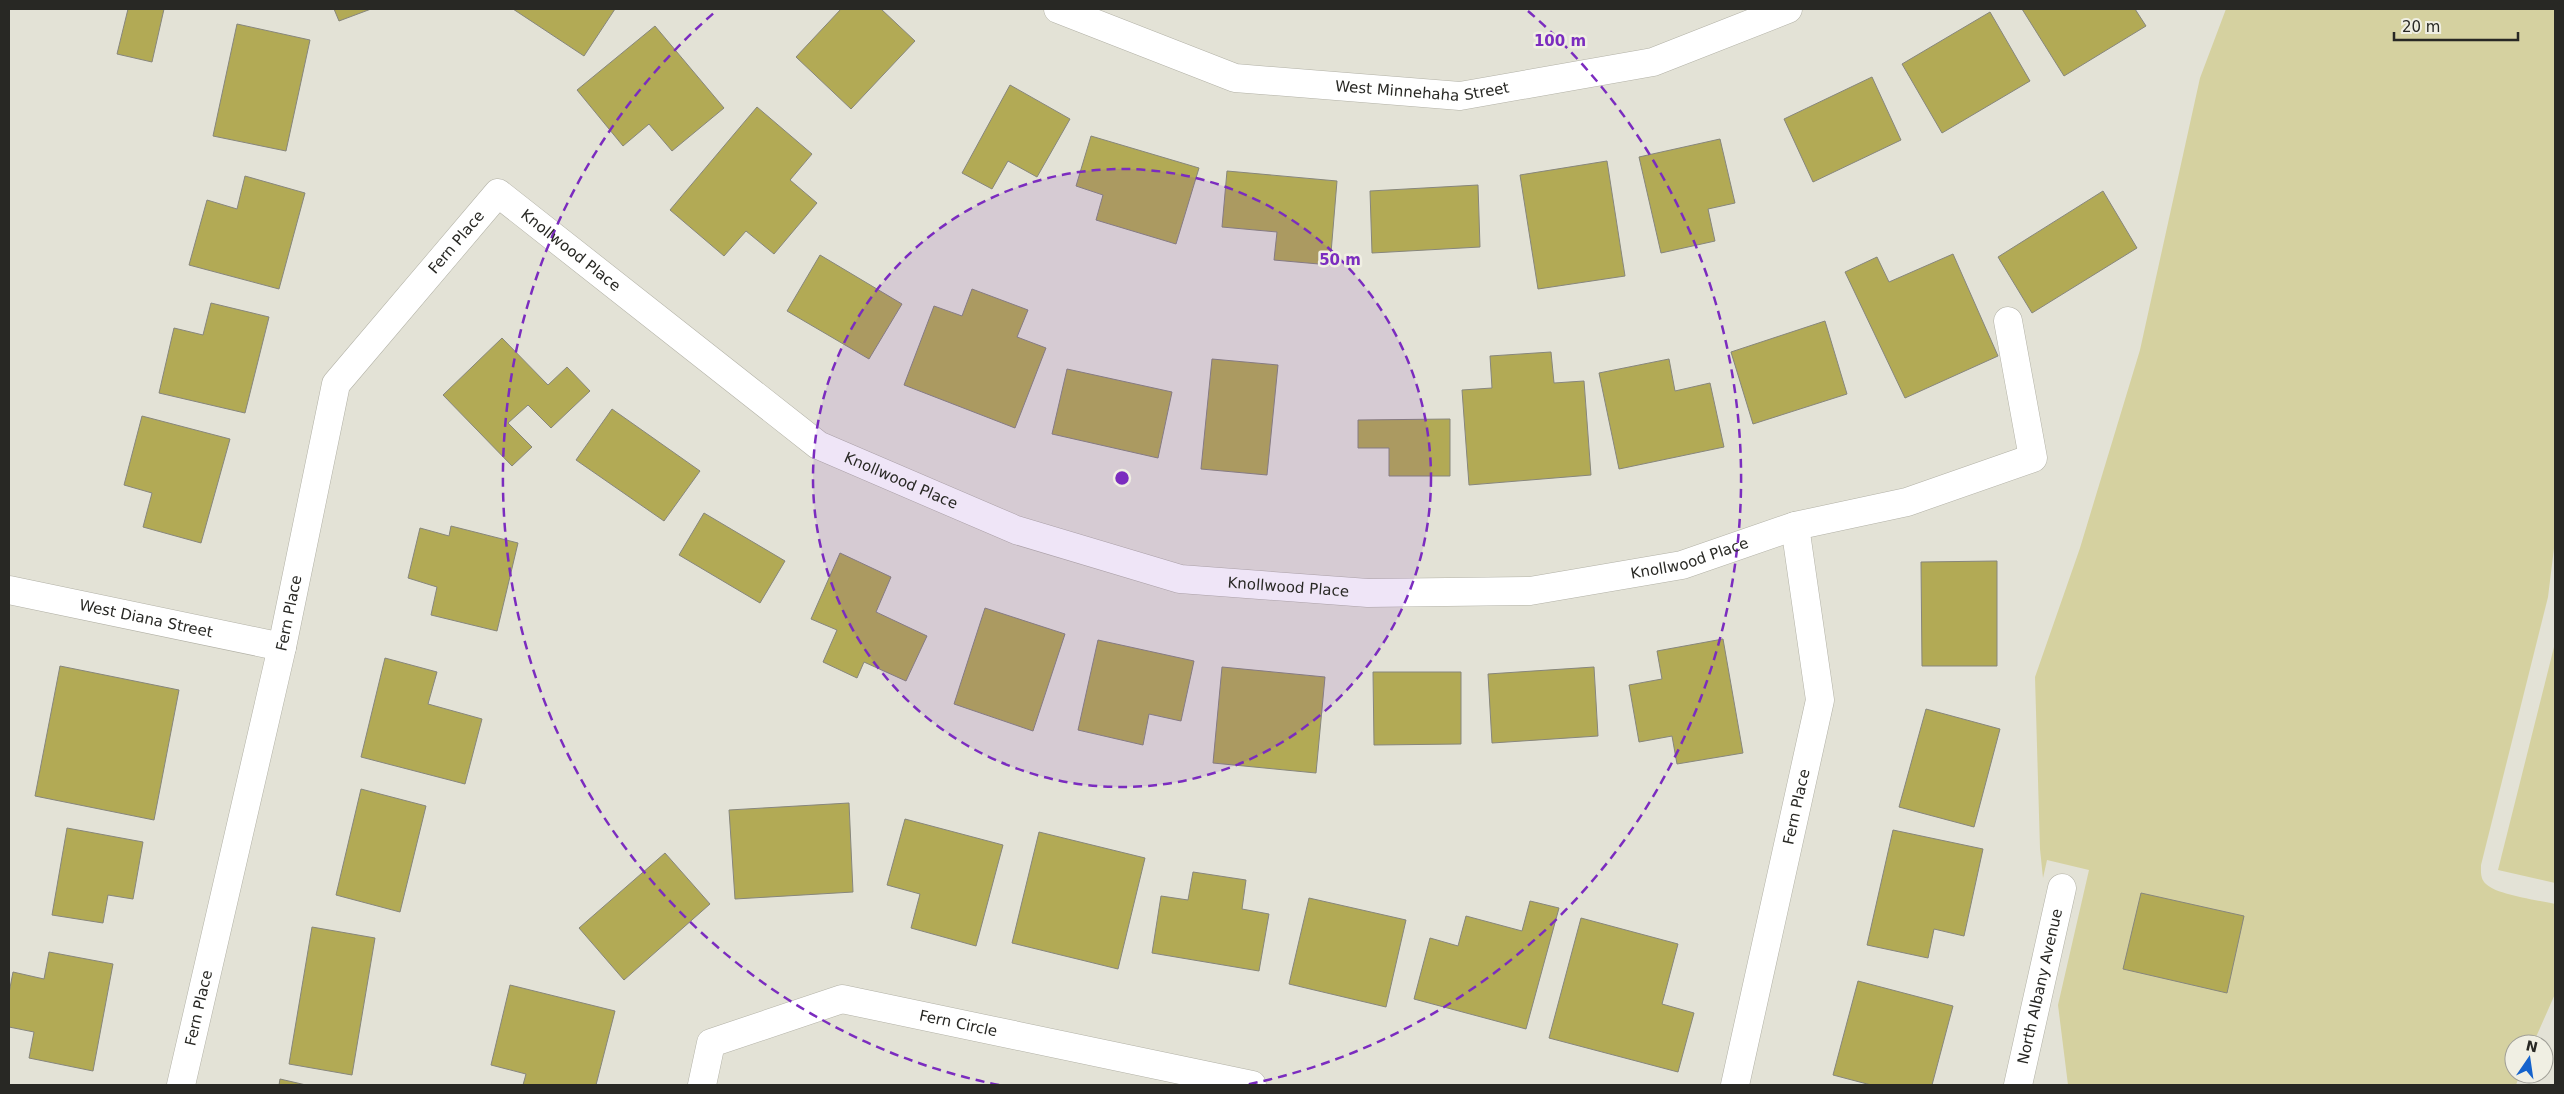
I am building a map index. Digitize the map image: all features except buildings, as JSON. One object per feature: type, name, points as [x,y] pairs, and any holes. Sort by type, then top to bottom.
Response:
[{"type":"street","name":"West Minnehaha Street","points":[[1058,9],[1235,78],[1460,96],[1653,62],[1788,9]]},
{"type":"street","name":"Knollwood Place","points":[[498,193],[818,445],[1016,530],[1180,579],[1368,593],[1530,591],[1682,565],[1795,526],[1907,502],[2033,458],[2008,321]]},
{"type":"street","name":"Fern Place","points":[[181,1085],[282,647],[336,384],[498,193]]},
{"type":"street","name":"Fern Place","points":[[1735,1085],[1820,700],[1795,526]]},
{"type":"street","name":"West Diana Street","points":[[9,590],[282,647]]},
{"type":"street","name":"North Albany Avenue","points":[[2018,1085],[2062,888]]},
{"type":"street","name":"Fern Circle","points":[[702,1085],[711,1043],[842,999],[1252,1085]]},
{"type":"shaded area","points":[[2226,9],[2555,9],[2555,540],[2548,597],[2481,865],[2483,880],[2491,888],[2508,894],[2555,904],[2555,994],[2537,1034],[2504,1034],[2504,1084],[2516,1085],[2068,1085],[2058,1005],[2089,870],[2047,860],[2043,878],[2040,849],[2035,677],[2080,548],[2140,350],[2200,78]]},
{"type":"shaded area","points":[[2555,643],[2555,883],[2498,870]]}]
